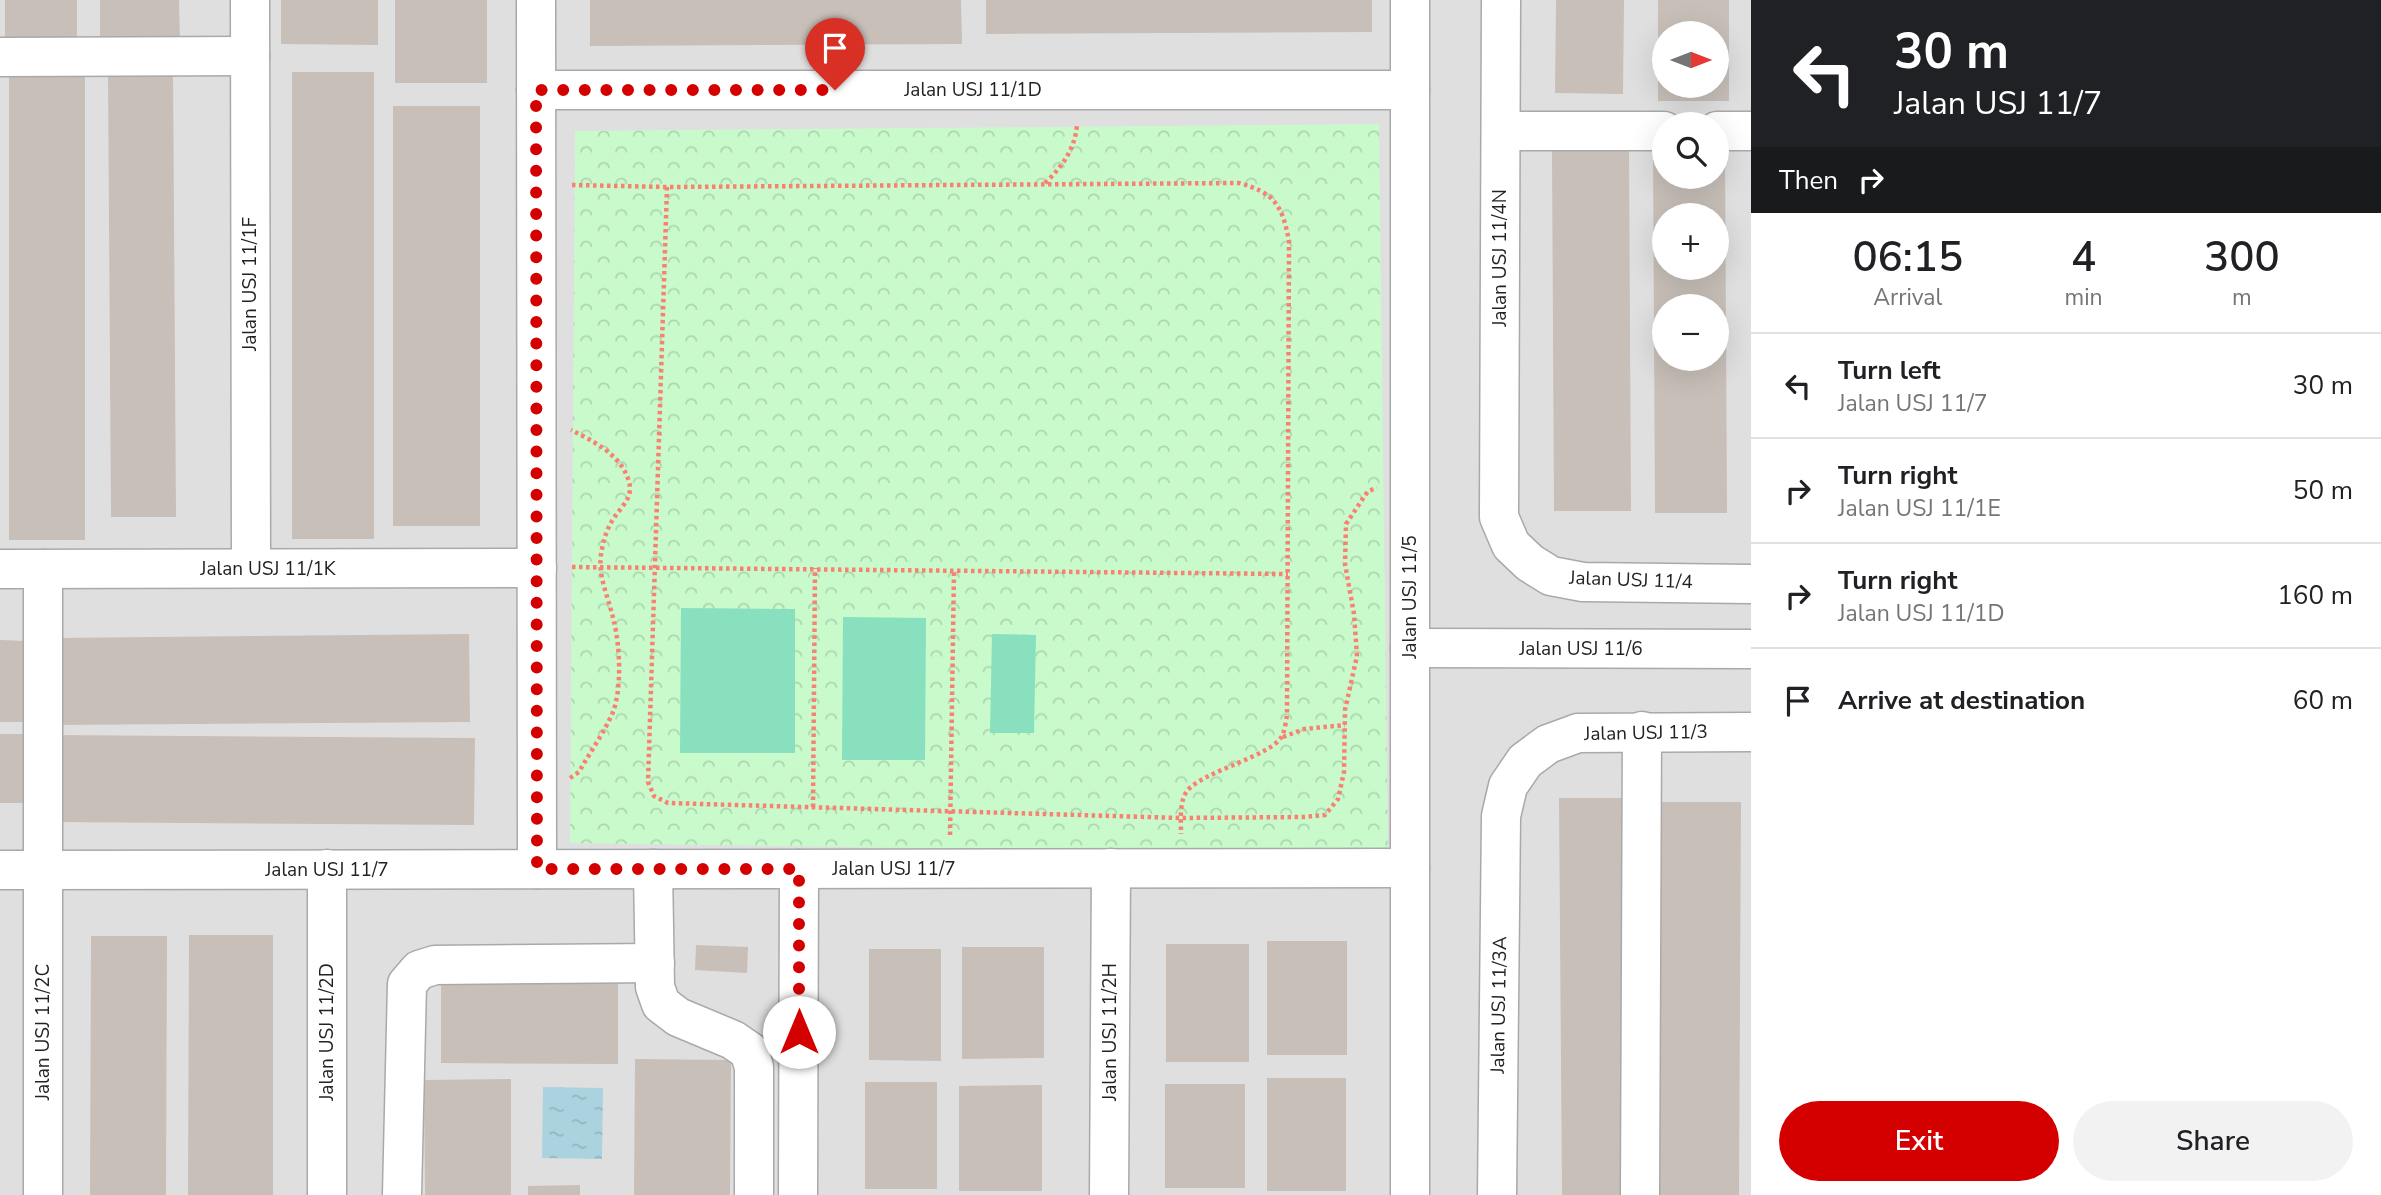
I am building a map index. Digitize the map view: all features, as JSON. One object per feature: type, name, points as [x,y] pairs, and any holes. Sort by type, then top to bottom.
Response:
[{"type":"street","name":"Jalan USJ 11/1F","points":[[250,0],[251,568]]},
{"type":"street","points":[[536,0],[537,869]]},
{"type":"street","name":"Jalan USJ 11/5","points":[[1410,0],[1410,1195]]},
{"type":"street","name":"Jalan USJ 11/4N","points":[[1499,517],[1501,0]]},
{"type":"street","points":[[0,57],[250,56]]},
{"type":"street","name":"Jalan USJ 11/1D","points":[[536,90],[1410,90]]},
{"type":"street","points":[[1501,131],[1652,131]]},
{"type":"street","points":[[1729,131],[1751,131]]},
{"type":"street","name":"Jalan USJ 11/4","points":[[1499,517],[1511,545],[1530,563],[1552,576],[1583,582],[1751,584]]},
{"type":"street","name":"Jalan USJ 11/1K","points":[[0,569],[537,568]]},
{"type":"street","name":"Jalan USJ 11/2C","points":[[43,569],[43,1195]]},
{"type":"street","name":"Jalan USJ 11/6","points":[[1410,648],[1751,649]]},
{"type":"street","points":[[1640,1195],[1642,731]]},
{"type":"street","name":"Jalan USJ 11/3","points":[[1501,816],[1508,786],[1525,761],[1548,744],[1578,733],[1751,732]]},
{"type":"street","name":"Jalan USJ 11/3A","points":[[1497,1195],[1501,816]]},
{"type":"street","name":"Jalan USJ 11/2H","points":[[1109,1195],[1111,868]]},
{"type":"street","name":"Jalan USJ 11/7","points":[[0,870],[1410,868]]},
{"type":"street","name":"Jalan USJ 11/2D","points":[[327,869],[327,1195]]},
{"type":"street","points":[[653,869],[655,987],[661,1004],[678,1017],[733,1040],[749,1051],[754,1067],[754,1195]]},
{"type":"street","points":[[798,1195],[799,869]]},
{"type":"street","points":[[402,1195],[407,984],[419,970],[436,965],[655,963]]},
{"type":"path","points":[[1045,184],[1062,167],[1076,137],[1080,90]]},
{"type":"path","points":[[536,184],[667,187],[1239,183],[1258,188],[1276,200],[1289,242],[1287,715],[1282,738]]},
{"type":"path","points":[[667,187],[648,782],[654,796],[668,803],[1181,818],[1325,815],[1338,799],[1344,772],[1345,710],[1357,656],[1354,614],[1345,564],[1346,524],[1368,491],[1388,484]]},
{"type":"path","points":[[537,411],[603,447],[630,482],[629,501],[616,515],[607,531],[600,566],[618,645],[618,679],[614,709],[579,772],[537,802]]},
{"type":"path","points":[[537,568],[656,566],[1288,574]]},
{"type":"path","points":[[813,807],[815,568]]},
{"type":"path","points":[[947,869],[952,810],[954,570]]},
{"type":"path","points":[[1181,868],[1181,818],[1186,792],[1198,783],[1269,748],[1282,738],[1304,729],[1345,725]]},
{"type":"shaded area","points":[[0,0],[1751,0],[1751,1195],[0,1195]]},
{"type":"green space","points":[[1379,124],[1388,855],[570,843],[575,131]]},
{"type":"green space","points":[[681,608],[795,609],[795,753],[680,753]]},
{"type":"green space","points":[[843,617],[926,618],[925,760],[842,760]]},
{"type":"green space","points":[[992,634],[1036,635],[1034,733],[990,733]]},
{"type":"water","points":[[543,1087],[603,1088],[602,1159],[542,1158]]},
{"type":"building","points":[[5,0],[77,0],[77,43],[5,43]]},
{"type":"building","points":[[100,0],[179,0],[180,42],[100,43]]},
{"type":"building","points":[[281,0],[378,0],[378,45],[281,44]]},
{"type":"building","points":[[395,0],[487,0],[487,83],[395,83]]},
{"type":"building","points":[[590,0],[961,0],[962,44],[590,46]]},
{"type":"building","points":[[986,0],[1372,0],[1372,32],[986,34]]},
{"type":"building","points":[[1556,0],[1624,0],[1623,94],[1555,93]]},
{"type":"building","points":[[1658,0],[1729,0],[1729,21],[1658,21]]},
{"type":"building","points":[[9,69],[85,69],[85,540],[9,540]]},
{"type":"building","points":[[108,70],[173,70],[176,517],[111,517]]},
{"type":"building","points":[[292,72],[374,72],[374,539],[292,539]]},
{"type":"building","points":[[1658,98],[1729,98],[1729,101],[1658,101]]},
{"type":"building","points":[[393,106],[480,106],[480,526],[393,526]]},
{"type":"building","points":[[1629,148],[1631,511],[1554,511],[1552,149]]},
{"type":"building","points":[[1653,189],[1725,189],[1725,203],[1653,203]]},
{"type":"building","points":[[1654,280],[1726,280],[1726,294],[1654,294]]},
{"type":"building","points":[[1654,371],[1726,371],[1727,513],[1655,513]]},
{"type":"building","points":[[469,634],[470,722],[54,725],[54,638]]},
{"type":"building","points":[[0,640],[25,641],[25,722],[0,722]]},
{"type":"building","points":[[0,734],[28,734],[27,803],[0,803]]},
{"type":"building","points":[[53,735],[475,738],[474,825],[52,822]]},
{"type":"building","points":[[1559,798],[1631,798],[1634,1195],[1562,1195]]},
{"type":"building","points":[[1661,802],[1741,802],[1739,1195],[1658,1195]]},
{"type":"building","points":[[189,935],[273,935],[273,1195],[188,1195]]},
{"type":"building","points":[[91,936],[167,936],[166,1195],[90,1195]]},
{"type":"building","points":[[1267,941],[1347,941],[1347,1055],[1267,1055]]},
{"type":"building","points":[[1166,944],[1249,944],[1249,1062],[1166,1062]]},
{"type":"building","points":[[696,945],[748,947],[747,973],[695,970]]},
{"type":"building","points":[[962,947],[1044,947],[1044,1058],[962,1059]]},
{"type":"building","points":[[869,949],[941,949],[941,1061],[869,1060]]},
{"type":"building","points":[[441,979],[618,979],[618,1064],[441,1063]]},
{"type":"building","points":[[635,1059],[731,1060],[730,1195],[634,1195]]},
{"type":"building","points":[[1267,1078],[1346,1078],[1346,1191],[1267,1191]]},
{"type":"building","points":[[511,1079],[511,1195],[425,1195],[424,1080]]},
{"type":"building","points":[[865,1082],[937,1082],[937,1189],[865,1189]]},
{"type":"building","points":[[1165,1084],[1245,1084],[1245,1188],[1165,1188]]},
{"type":"building","points":[[1042,1085],[1042,1191],[959,1191],[959,1086]]},
{"type":"building","points":[[580,1185],[580,1195],[528,1195],[528,1186]]},
{"type":"route","points":[[799,1032],[799,869],[537,869],[536,90],[835,90]]}]
